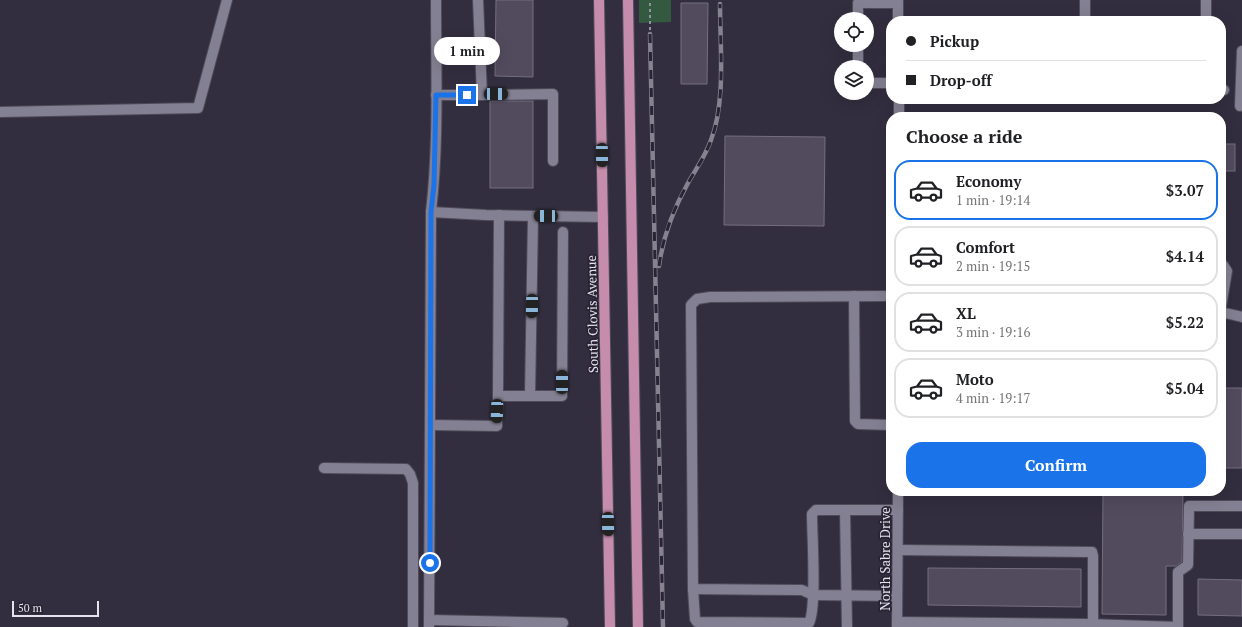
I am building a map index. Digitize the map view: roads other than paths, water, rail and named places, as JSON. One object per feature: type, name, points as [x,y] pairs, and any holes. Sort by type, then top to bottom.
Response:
[{"type":"main road","name":"South Clovis Avenue","points":[[600,0],[610,627]]},
{"type":"main road","points":[[627,3],[638,627]]},
{"type":"street","points":[[0,112],[198,108],[227,0]]},
{"type":"street","points":[[436,0],[434,185],[431,212],[429,624],[563,623]]},
{"type":"street","points":[[478,0],[482,95]]},
{"type":"street","points":[[1085,16],[1086,0]]},
{"type":"street","points":[[1206,0],[1206,16]]},
{"type":"street","points":[[858,12],[858,3],[898,2],[898,16]]},
{"type":"street","points":[[1240,106],[1242,51]]},
{"type":"street","points":[[874,84],[886,83]]},
{"type":"street","points":[[436,95],[553,94],[553,161]]},
{"type":"street","points":[[431,212],[603,217]]},
{"type":"street","points":[[430,425],[497,426],[499,215]]},
{"type":"street","points":[[530,396],[533,216]]},
{"type":"street","points":[[498,396],[562,396],[563,232]]},
{"type":"street","points":[[854,296],[855,421],[858,424],[886,425]]},
{"type":"street","points":[[886,296],[710,297],[697,299],[692,305],[695,619],[697,622],[809,623],[812,618],[813,595],[812,514],[816,510],[898,510]]},
{"type":"street","points":[[1226,313],[1242,317]]},
{"type":"street","points":[[324,468],[406,469],[410,474],[413,484],[413,627]]},
{"type":"street","name":"North Sabre Drive","points":[[897,625],[898,496]]},
{"type":"street","points":[[897,625],[1089,625],[1178,627],[1178,572],[1188,566],[1189,506],[1242,506]]},
{"type":"street","points":[[844,510],[847,627]]},
{"type":"street","points":[[1188,534],[1242,534]]},
{"type":"street","points":[[898,550],[1092,552],[1094,556],[1089,625]]},
{"type":"street","points":[[694,589],[802,590],[813,595],[897,596]]},
{"type":"railway","points":[[659,266],[663,244],[673,213],[706,151],[716,125],[719,108],[721,73],[720,4]]},
{"type":"railway","points":[[650,34],[663,627]]}]
